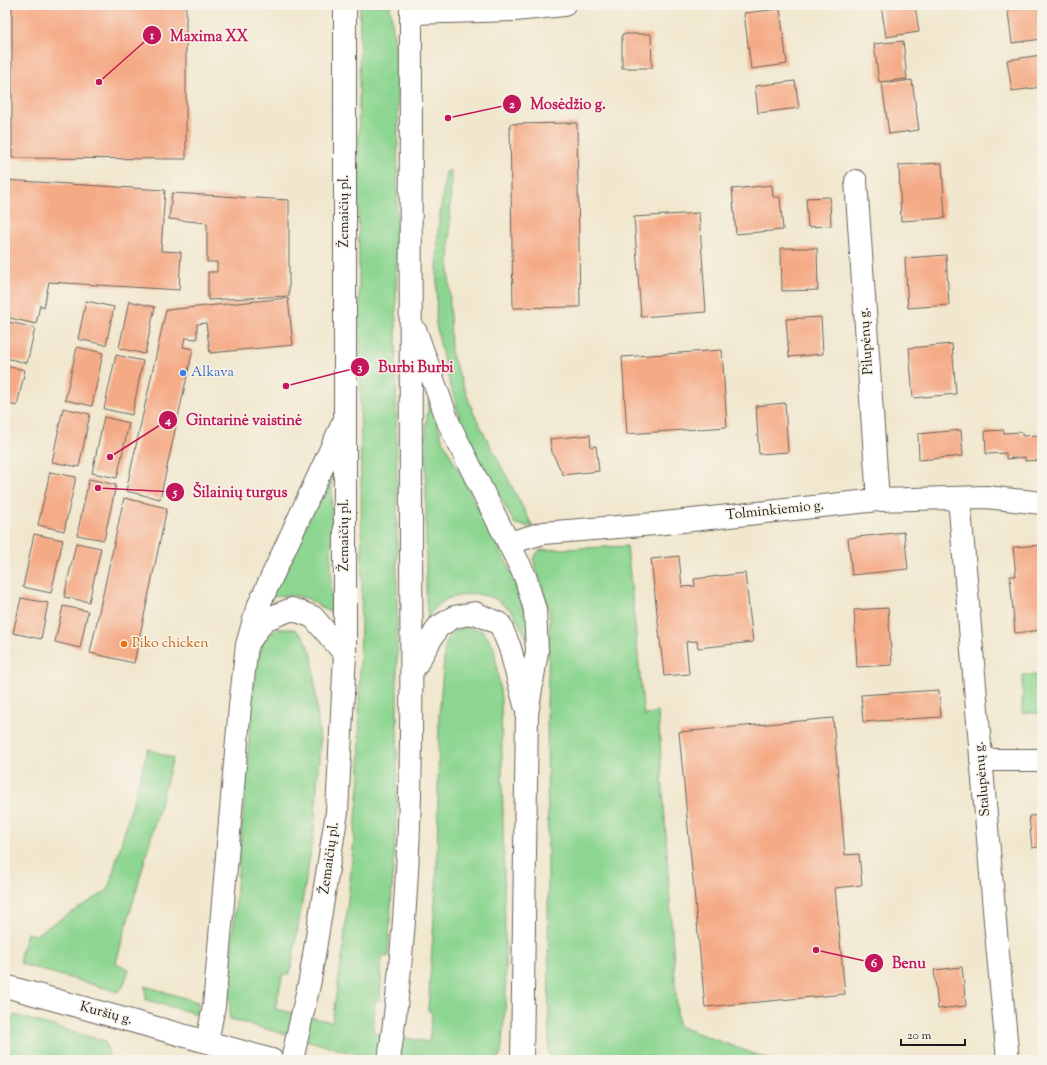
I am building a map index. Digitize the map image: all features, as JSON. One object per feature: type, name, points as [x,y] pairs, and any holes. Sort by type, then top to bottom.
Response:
[{"type":"main road","name":"Žemaičių pl.","points":[[292,1060],[310,980],[337,812],[345,654],[345,5]]},
{"type":"main road","points":[[388,1060],[397,1002],[409,852],[412,672],[411,9],[515,10],[564,5]]},
{"type":"main road","name":"Pilupėnų g.","points":[[856,181],[878,500]]},
{"type":"main road","points":[[411,317],[449,424],[525,576],[535,610],[536,651],[528,714],[522,1060]]},
{"type":"main road","points":[[207,1042],[214,1006],[240,706],[247,645],[257,609],[345,420]]},
{"type":"main road","name":"Tolminkiemio g.","points":[[509,543],[543,533],[654,524],[878,500],[986,497],[1042,503]]},
{"type":"main road","name":"Stalupėnų g.","points":[[960,498],[981,760],[1008,1060]]},
{"type":"main road","points":[[247,645],[264,620],[292,609],[313,617],[345,654]]},
{"type":"main road","points":[[412,672],[438,628],[454,617],[475,613],[500,624],[510,648],[528,714]]},
{"type":"main road","points":[[981,760],[1042,760]]},
{"type":"main road","name":"Kuršių g.","points":[[5,986],[272,1060]]},
{"type":"green space","points":[[360,5],[390,5],[395,46],[398,112],[396,318],[397,805],[388,957],[382,955],[380,1000],[375,1000],[373,1033],[429,1042],[432,1013],[428,1010],[437,870],[439,716],[445,646],[451,633],[466,627],[483,631],[494,647],[501,698],[506,999],[501,1054],[497,1060],[377,1060],[230,1019],[229,983],[254,678],[263,638],[277,629],[294,629],[304,637],[312,655],[320,741],[314,832],[290,974],[283,974],[275,1009],[332,1022],[343,951],[360,777],[359,702],[362,578],[358,175]]},
{"type":"green space","points":[[446,171],[451,171],[449,269],[451,352],[473,412],[533,527],[515,524],[465,434],[446,371],[436,325],[438,229]]},
{"type":"green space","points":[[429,399],[442,439],[510,569],[529,625],[527,638],[512,611],[494,598],[473,593],[446,599],[434,609],[428,618],[426,600],[426,425]]},
{"type":"green space","points":[[332,472],[331,613],[306,598],[291,595],[271,597]]},
{"type":"green space","points":[[627,546],[644,716],[658,711],[678,1026],[771,1060],[549,1060],[547,706],[550,614],[533,558],[540,550]]},
{"type":"green space","points":[[1023,675],[1042,675],[1042,713],[1022,713]]},
{"type":"green space","points":[[148,749],[173,758],[116,963],[129,969],[123,987],[118,992],[21,964],[20,956],[27,933],[35,935],[108,890]]},
{"type":"green space","points":[[145,986],[198,1002],[197,1014],[146,1000]]},
{"type":"green space","points":[[15,1015],[104,1041],[110,1057],[109,1060],[5,1060],[5,1031],[8,1021]]},
{"type":"building","points":[[12,5],[186,5],[186,159],[12,158]]},
{"type":"building","points":[[881,5],[915,5],[919,32],[886,37]]},
{"type":"building","points":[[1007,5],[1038,5],[1042,39],[1012,43]]},
{"type":"building","points":[[780,9],[787,64],[751,69],[744,13]]},
{"type":"building","points":[[622,34],[651,34],[652,68],[622,68]]},
{"type":"building","points":[[903,41],[907,79],[879,82],[874,44]]},
{"type":"building","points":[[1041,55],[1042,87],[1012,91],[1007,60]]},
{"type":"building","points":[[912,80],[919,130],[889,134],[882,84]]},
{"type":"building","points":[[795,81],[799,108],[758,113],[755,86]]},
{"type":"building","points":[[577,123],[580,307],[513,308],[510,124]]},
{"type":"building","points":[[942,163],[945,218],[901,221],[899,165]]},
{"type":"building","points":[[5,180],[165,190],[161,251],[181,252],[179,290],[49,282],[44,307],[40,305],[36,324],[5,317]]},
{"type":"building","points":[[772,185],[773,197],[780,197],[783,230],[736,234],[732,189]]},
{"type":"building","points":[[172,193],[289,200],[289,296],[208,300],[208,272],[217,272],[217,262],[207,262],[207,223],[169,219]]},
{"type":"building","points":[[830,197],[831,226],[808,227],[806,198]]},
{"type":"building","points":[[699,213],[706,312],[641,317],[634,217]]},
{"type":"building","points":[[781,248],[817,248],[818,290],[782,291]]},
{"type":"building","points":[[946,255],[949,305],[908,308],[905,258]]},
{"type":"building","points":[[288,298],[293,345],[210,353],[206,323],[197,324],[197,339],[185,338],[183,347],[193,349],[160,499],[126,491],[166,310]]},
{"type":"building","points":[[86,301],[114,307],[106,345],[78,339]]},
{"type":"building","points":[[129,301],[155,307],[145,354],[119,348]]},
{"type":"building","points":[[821,317],[823,354],[789,357],[786,319]]},
{"type":"building","points":[[5,321],[35,328],[27,363],[5,358]]},
{"type":"building","points":[[952,344],[956,394],[913,398],[909,348]]},
{"type":"building","points":[[77,347],[103,353],[92,406],[65,400]]},
{"type":"building","points":[[722,350],[727,427],[627,434],[622,357]]},
{"type":"building","points":[[116,355],[143,361],[132,415],[104,409]]},
{"type":"building","points":[[5,366],[25,370],[17,406],[5,403]]},
{"type":"building","points":[[785,403],[788,452],[759,454],[756,406]]},
{"type":"building","points":[[63,408],[90,414],[79,467],[52,462]]},
{"type":"building","points":[[104,417],[129,423],[117,478],[92,473]]},
{"type":"building","points":[[961,430],[963,456],[919,460],[918,434]]},
{"type":"building","points":[[1004,430],[1004,433],[1022,432],[1022,436],[1042,435],[1042,460],[1025,461],[1025,457],[1006,459],[1006,453],[986,454],[985,431]]},
{"type":"building","points":[[590,435],[591,447],[596,446],[599,471],[563,475],[552,452],[550,439]]},
{"type":"building","points":[[50,472],[76,477],[64,531],[38,525]]},
{"type":"building","points":[[89,479],[116,485],[104,540],[77,535]]},
{"type":"building","points":[[124,498],[167,508],[134,663],[90,653]]},
{"type":"building","points":[[904,532],[908,569],[852,575],[848,538]]},
{"type":"building","points":[[34,534],[63,540],[51,593],[23,587]]},
{"type":"building","points":[[76,543],[101,548],[89,602],[64,597]]},
{"type":"building","points":[[1042,545],[1042,630],[1015,633],[1010,576],[1016,576],[1013,547]]},
{"type":"building","points":[[679,556],[682,587],[695,586],[694,579],[745,573],[753,642],[698,648],[697,641],[686,642],[689,674],[664,676],[651,559]]},
{"type":"building","points":[[21,598],[48,603],[41,639],[13,633]]},
{"type":"building","points":[[63,606],[88,611],[80,648],[55,642]]},
{"type":"building","points":[[888,608],[892,665],[857,667],[854,610]]},
{"type":"building","points":[[939,690],[941,717],[863,722],[861,695]]},
{"type":"building","points":[[833,718],[845,855],[859,854],[862,885],[835,888],[845,994],[705,1007],[679,732]]},
{"type":"building","points":[[1042,815],[1042,846],[1032,848],[1029,816]]},
{"type":"building","points":[[962,967],[966,1006],[938,1009],[934,970]]},
{"type":"place","name":"Maxima XX","points":[[99,82]]},
{"type":"place","name":"Mosėdžio g.","points":[[448,118]]},
{"type":"place","name":"Alkava","points":[[183,373]]},
{"type":"place","name":"Burbi Burbi","points":[[286,386]]},
{"type":"place","name":"Gintarinė vaistinė","points":[[110,457]]},
{"type":"place","name":"Šilainių turgus","points":[[98,488]]},
{"type":"place","name":"Piko chicken","points":[[124,644]]},
{"type":"place","name":"Benu","points":[[816,950]]}]
